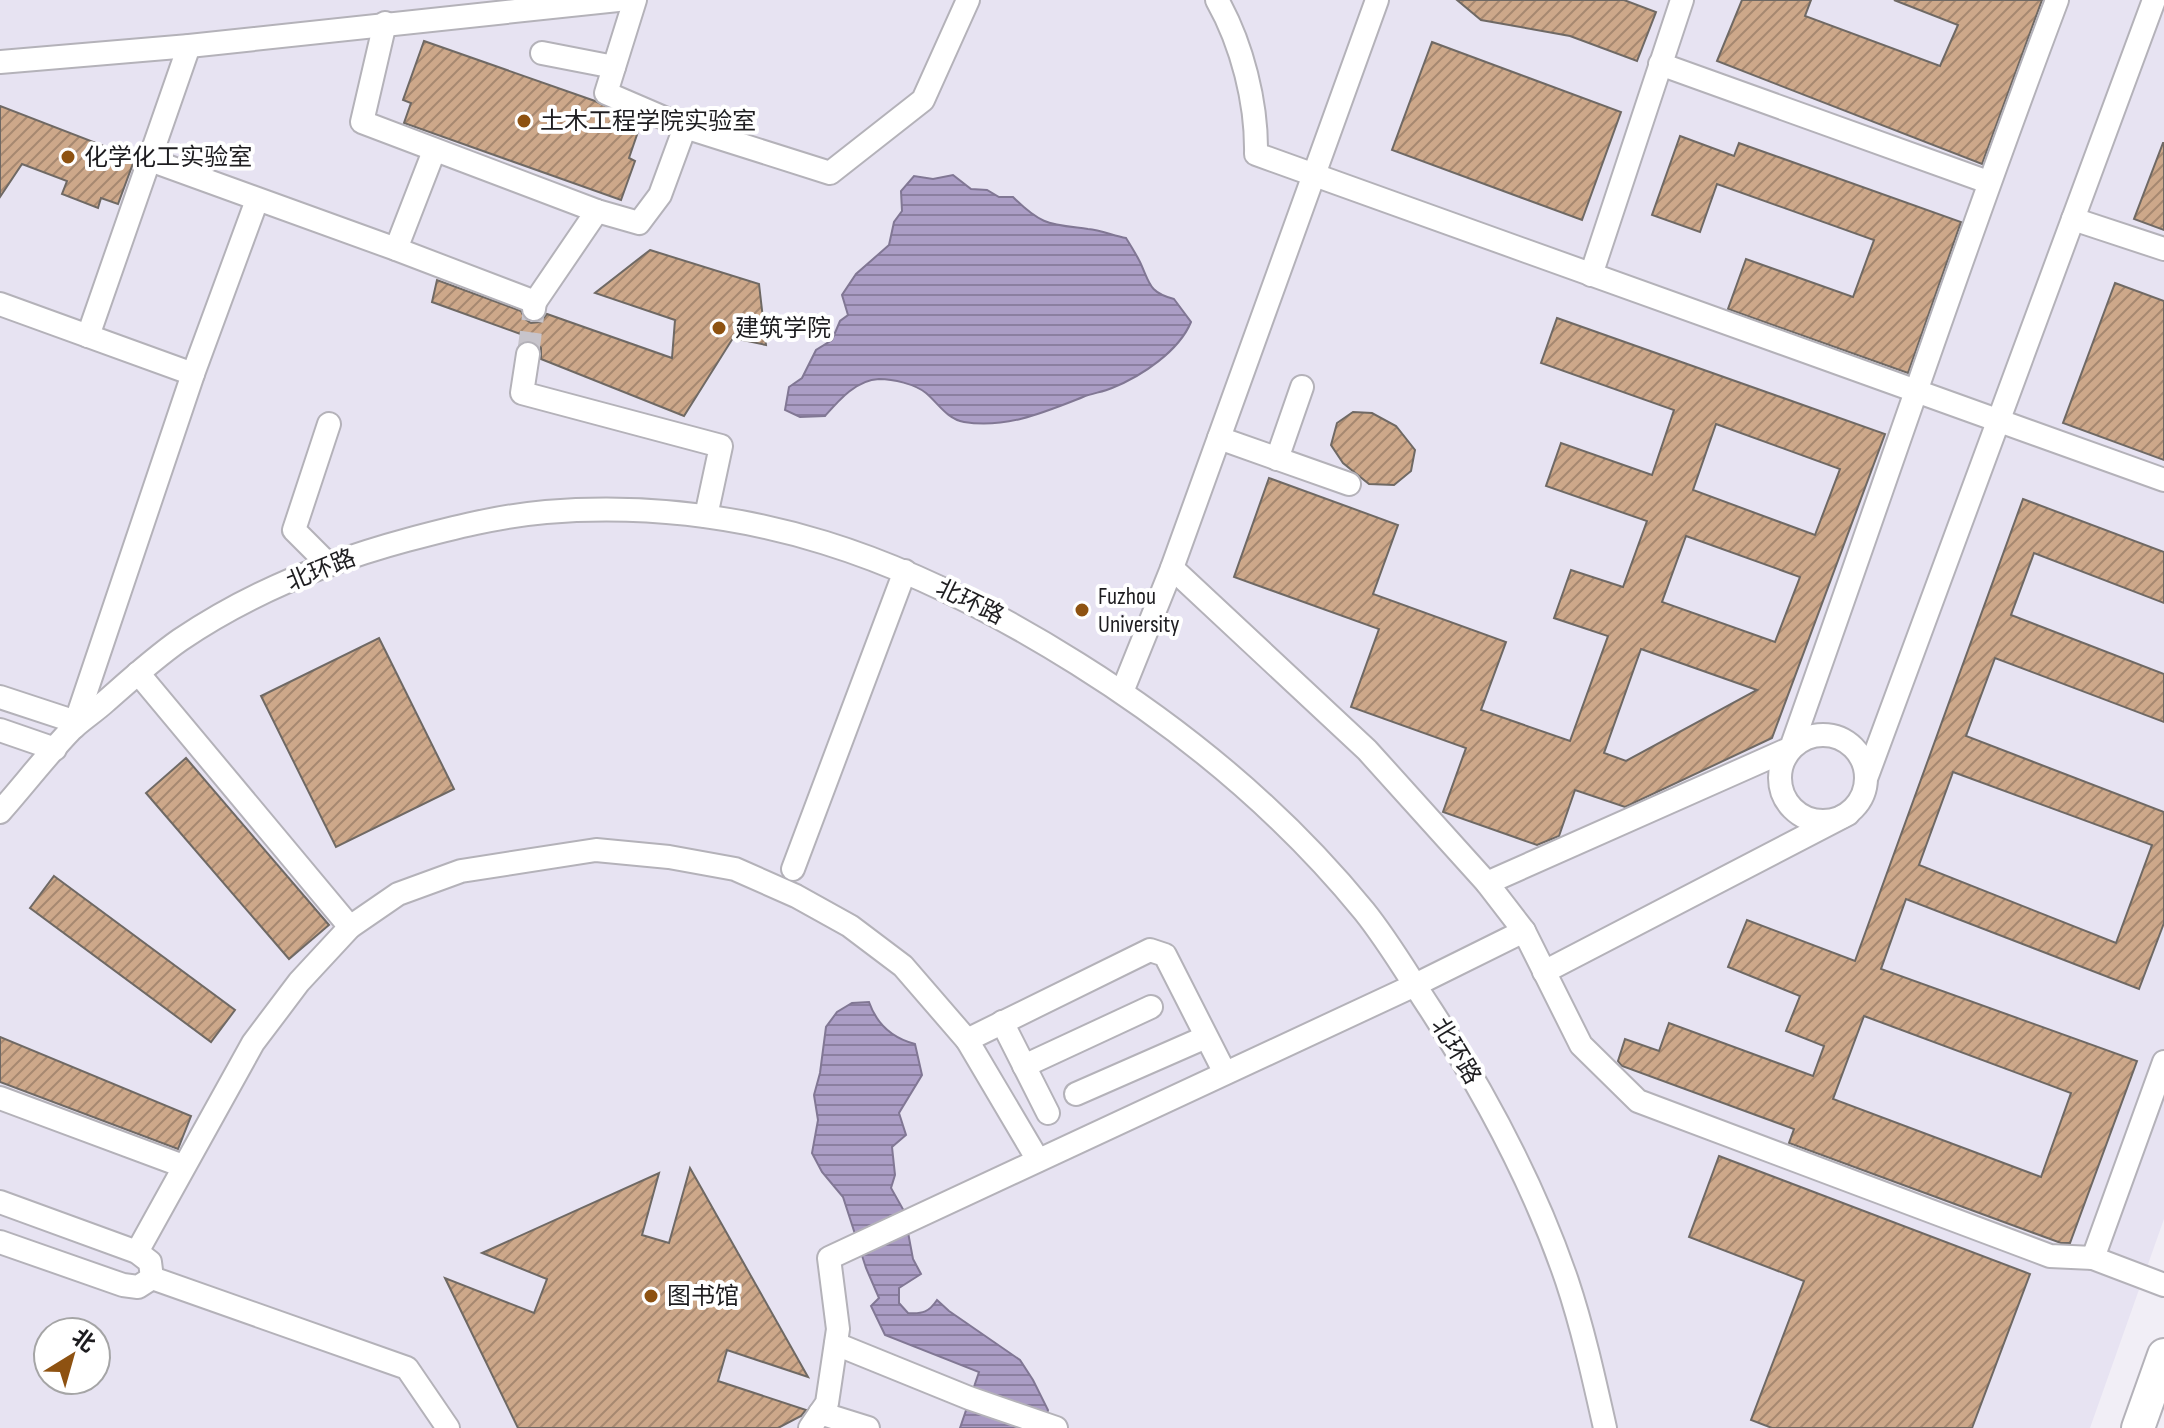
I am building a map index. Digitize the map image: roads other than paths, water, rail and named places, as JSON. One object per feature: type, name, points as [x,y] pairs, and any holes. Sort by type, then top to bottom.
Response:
[{"type":"highway","points":[[2138,1428],[2164,1355]]},
{"type":"street","points":[[0,62],[189,46],[618,0]]},
{"type":"street","points":[[635,0],[606,93],[685,127],[830,173],[923,100],[968,0]]},
{"type":"street","points":[[1217,0],[1239,51],[1249,91],[1256,154],[2164,480]]},
{"type":"street","points":[[1122,692],[1172,568],[1377,0]]},
{"type":"street","points":[[1591,275],[1682,0]]},
{"type":"street","points":[[1848,814],[1821,822],[1807,819],[1785,801],[1779,773],[1783,759],[1791,748],[1917,392],[1988,182],[2057,0]]},
{"type":"street","points":[[1544,972],[1848,814],[1858,804],[2154,0],[2164,4]]},
{"type":"street","points":[[385,23],[362,122],[597,211],[639,223],[660,195],[685,127]]},
{"type":"street","points":[[88,336],[189,46]]},
{"type":"street","points":[[542,53],[614,67]]},
{"type":"street","points":[[1660,64],[1988,182]]},
{"type":"street","points":[[396,249],[434,151]]},
{"type":"street","points":[[150,160],[396,249],[535,306],[597,211]]},
{"type":"street","points":[[0,697],[75,724],[193,374],[257,200]]},
{"type":"street","points":[[2073,219],[2164,249]]},
{"type":"street","points":[[0,304],[193,374]]},
{"type":"street","points":[[528,354],[522,393],[721,446],[706,516]]},
{"type":"street","points":[[1277,459],[1302,387]]},
{"type":"street","points":[[329,424],[294,530],[329,565]]},
{"type":"street","points":[[1219,438],[1349,484]]},
{"type":"street","name":"北环路","points":[[0,812],[75,724],[181,639],[329,565],[432,533],[543,512],[652,511],[706,516],[816,539],[905,571],[1018,626],[1122,692],[1210,758],[1293,833],[1367,915],[1415,985],[1501,1126],[1525,1176],[1566,1279],[1605,1428]]},
{"type":"street","points":[[1172,568],[1367,750],[1487,883],[1524,931],[1581,1045],[1638,1101],[2050,1256],[2093,1258],[2164,1285]]},
{"type":"street","points":[[793,869],[905,571]]},
{"type":"street","points":[[138,673],[350,927]]},
{"type":"street","points":[[0,730],[55,749]]},
{"type":"street","points":[[1487,883],[1816,735],[1831,735],[1845,740],[1864,762],[1867,776]]},
{"type":"street","points":[[137,1252],[253,1043],[299,982],[350,927],[398,894],[461,871],[596,850],[669,857],[735,869],[796,896],[850,926],[903,966],[967,1040],[1038,1160]]},
{"type":"street","points":[[868,1428],[815,1420],[827,1403],[838,1329],[829,1258],[1415,985],[1524,931]]},
{"type":"street","points":[[967,1040],[1150,950],[1165,955],[1225,1073]]},
{"type":"street","points":[[1024,1066],[1151,1007]]},
{"type":"street","points":[[1002,1022],[1048,1113]]},
{"type":"street","points":[[1076,1094],[1206,1037]]},
{"type":"street","points":[[2093,1258],[2164,1062]]},
{"type":"street","points":[[0,1098],[183,1166]]},
{"type":"street","points":[[0,1202],[137,1252],[150,1262],[152,1278]]},
{"type":"street","points":[[0,1242],[123,1285],[138,1287],[152,1278]]},
{"type":"street","points":[[152,1278],[407,1368],[448,1428]]},
{"type":"street","points":[[836,1344],[969,1398],[1052,1426]]},
{"type":"tunnel","points":[[528,354],[534,309]]},
{"type":"place","name":"土木工程学院实验室","points":[[524,121]]},
{"type":"place","name":"化学化工实验室","points":[[68,157]]},
{"type":"place","name":"建筑学院","points":[[719,328]]},
{"type":"place","name":"Fuzhou University","points":[[1082,610]]},
{"type":"place","name":"图书馆","points":[[651,1296]]}]
